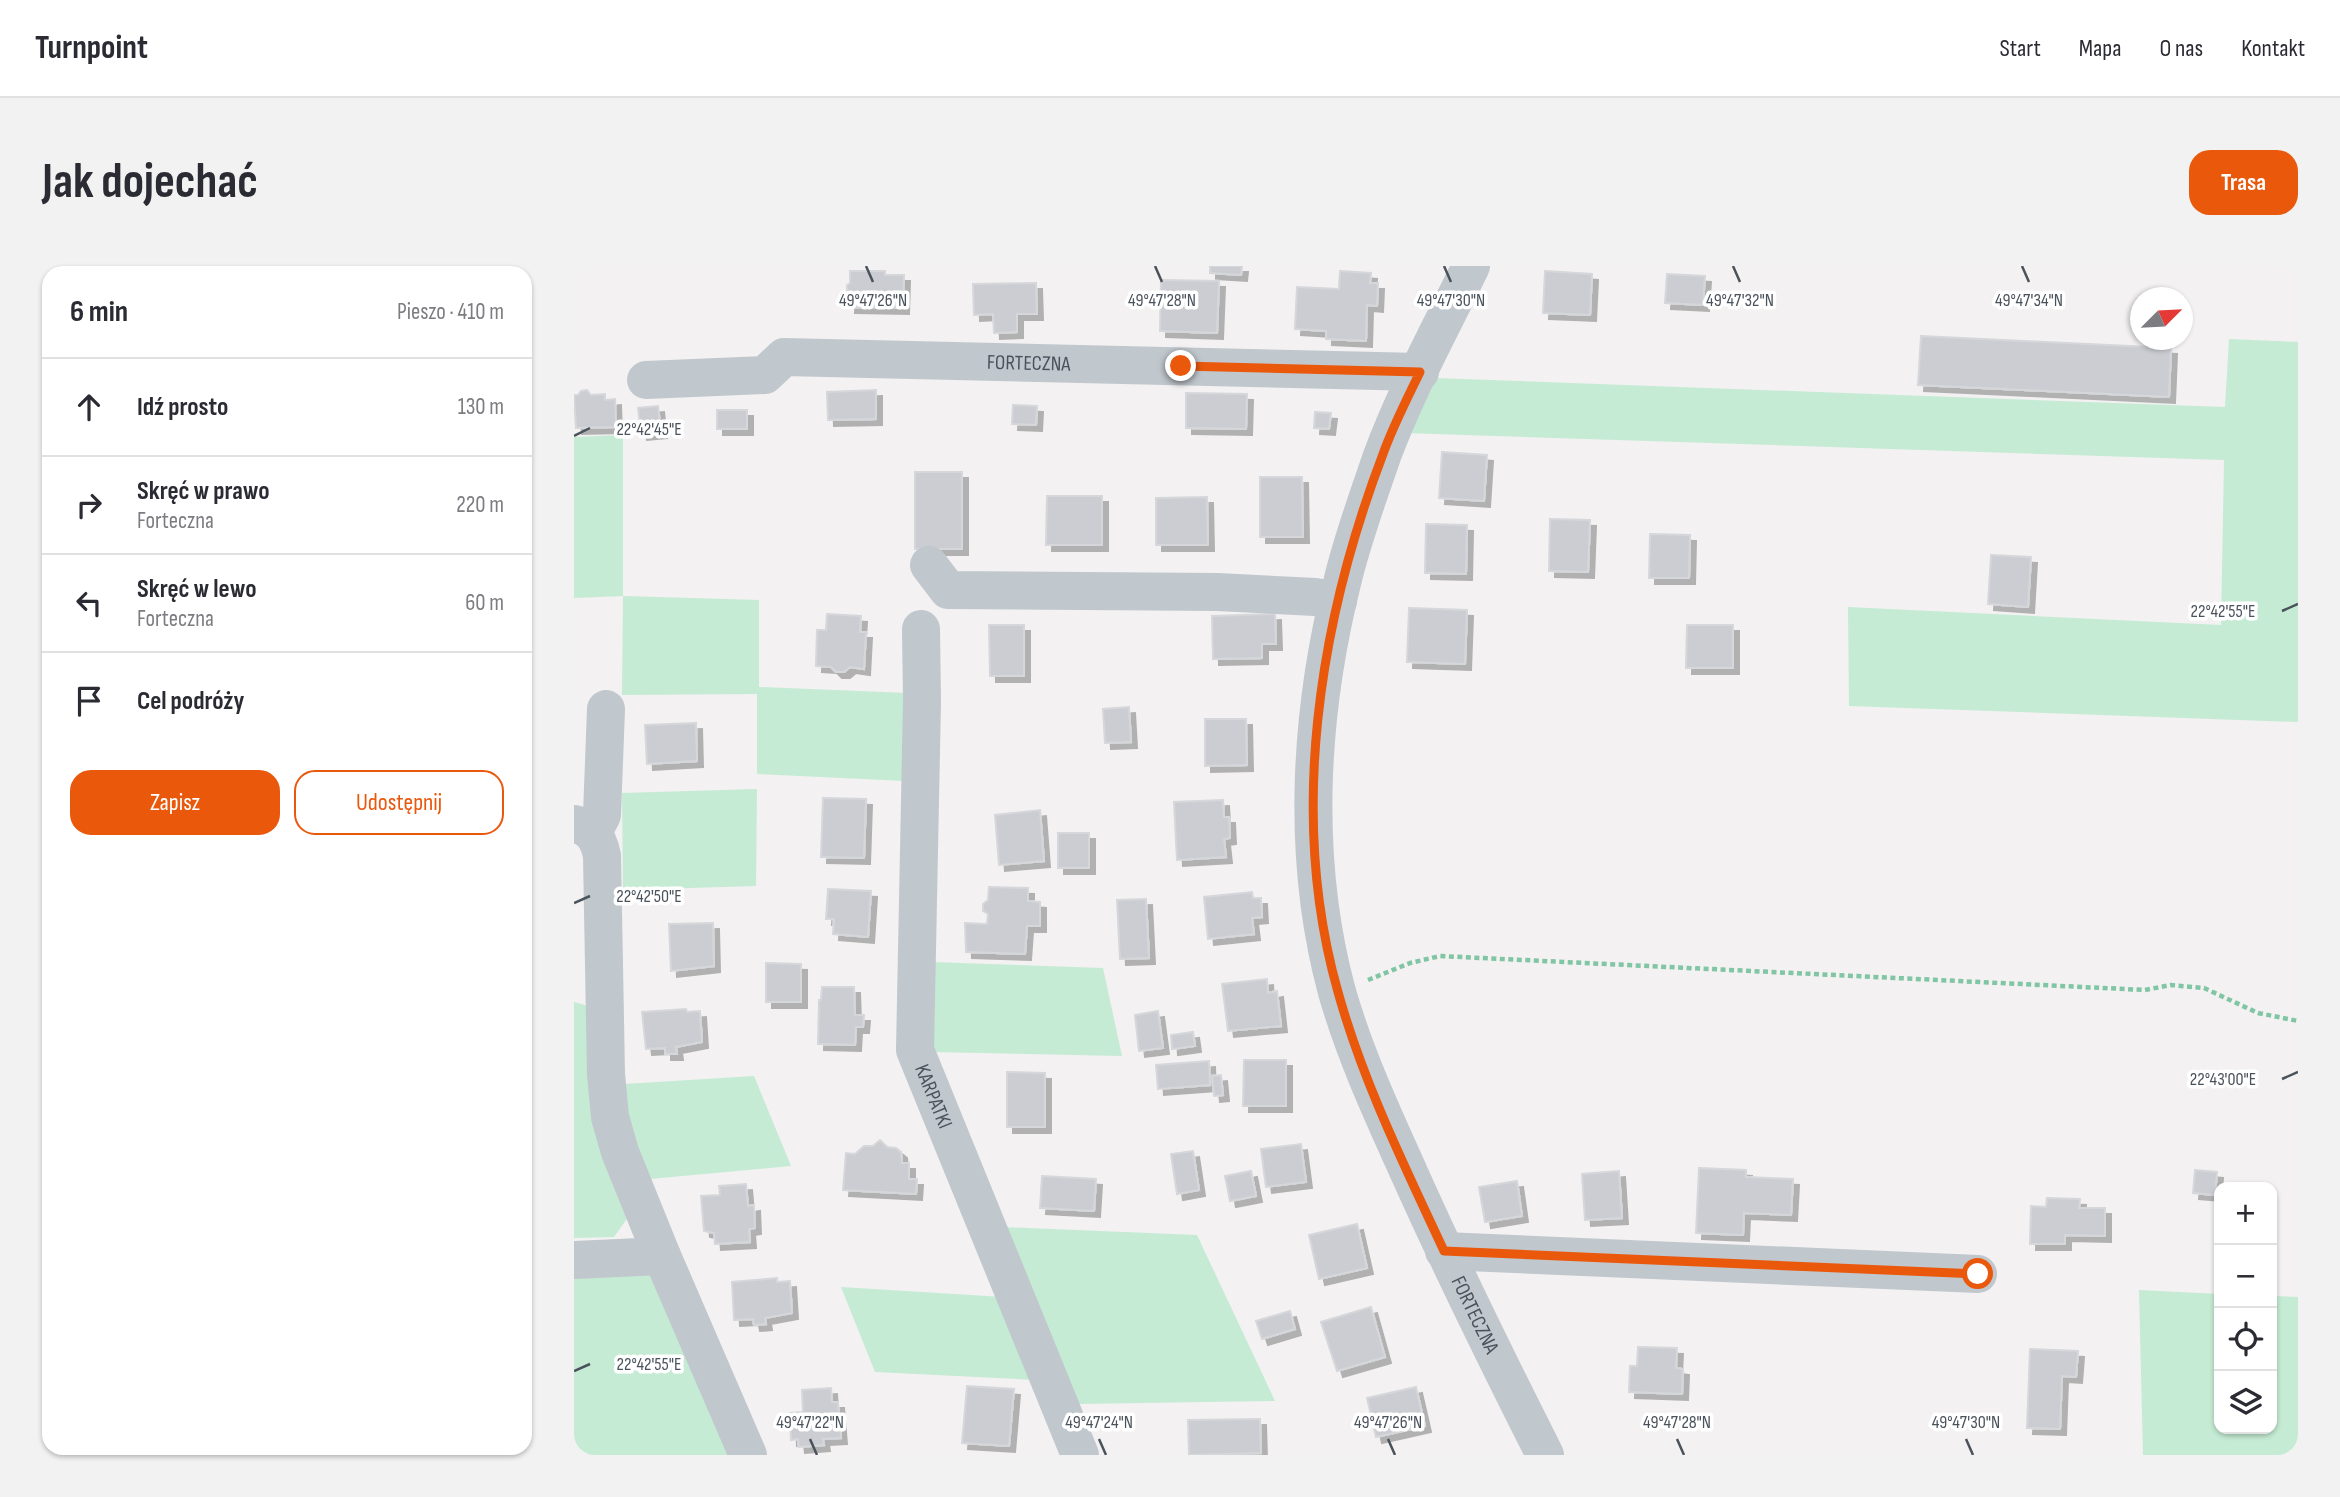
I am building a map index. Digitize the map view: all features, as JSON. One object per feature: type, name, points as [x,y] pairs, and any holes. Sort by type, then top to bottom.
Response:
[{"type":"street","name":"FORTECZNA","points":[[1471,266],[1383,454],[1342,583],[1319,712],[1313,804],[1315,866],[1324,930],[1338,992],[1376,1099],[1444,1251],[1545,1455]]},
{"type":"street","name":"FORTECZNA","points":[[646,380],[765,375],[784,357],[1420,372]]},
{"type":"street","points":[[929,565],[948,590],[1217,592],[1315,597],[1338,601]]},
{"type":"street","name":"KARPATKI","points":[[921,629],[915,1050],[1080,1455]]},
{"type":"street","points":[[606,709],[602,815],[583,828],[599,844],[602,856],[606,1074],[610,1117],[620,1152],[662,1256],[748,1455]]},
{"type":"street","points":[[1444,1251],[1978,1274]]},
{"type":"street","points":[[574,1260],[662,1256]]},
{"type":"path","points":[[1338,992],[1410,963],[1440,956],[2145,990],[2171,985],[2204,988],[2258,1013],[2298,1021]]},
{"type":"green space","points":[[2229,339],[2298,342],[2298,722],[1849,706],[1848,607],[2221,625],[2224,460],[1405,433],[1435,378],[2225,407]]},
{"type":"green space","points":[[623,435],[623,596],[574,598],[574,437]]},
{"type":"green space","points":[[623,596],[759,600],[759,687],[907,693],[905,781],[757,774],[757,694],[622,695]]},
{"type":"green space","points":[[757,789],[756,886],[623,890],[622,793]]},
{"type":"green space","points":[[931,962],[1103,968],[1122,1056],[928,1052]]},
{"type":"green space","points":[[574,1002],[588,1006],[631,1213],[614,1237],[574,1238]]},
{"type":"green space","points":[[754,1076],[791,1166],[650,1179],[623,1116],[624,1084]]},
{"type":"green space","points":[[1002,1227],[1197,1235],[1275,1401],[1075,1404]]},
{"type":"green space","points":[[656,1275],[733,1455],[574,1455],[574,1278]]},
{"type":"green space","points":[[841,1287],[1003,1297],[1036,1380],[875,1372]]},
{"type":"green space","points":[[2139,1290],[2214,1294],[2214,1434],[2277,1434],[2277,1296],[2298,1297],[2298,1455],[2143,1455]]},
{"type":"building","points":[[1210,266],[1242,266],[1241,275],[1210,273]]},
{"type":"building","points":[[850,271],[885,271],[885,275],[904,275],[903,308],[849,307],[850,294],[847,292],[847,285],[850,283]]},
{"type":"building","points":[[1340,271],[1371,273],[1370,283],[1378,283],[1377,306],[1367,305],[1366,341],[1326,339],[1326,331],[1295,329],[1297,287],[1339,289]]},
{"type":"building","points":[[1545,271],[1592,274],[1590,315],[1543,313]]},
{"type":"building","points":[[1667,274],[1705,276],[1703,305],[1665,303]]},
{"type":"building","points":[[1161,280],[1219,281],[1217,333],[1160,331]]},
{"type":"building","points":[[1036,283],[1037,314],[1017,314],[1017,332],[994,333],[993,314],[974,315],[973,284]]},
{"type":"building","points":[[1921,336],[2130,346],[2130,350],[2171,350],[2169,397],[1918,385]]},
{"type":"building","points":[[587,390],[591,395],[605,394],[605,400],[615,399],[616,427],[576,428],[574,395]]},
{"type":"building","points":[[876,390],[876,419],[828,420],[827,392]]},
{"type":"building","points":[[1186,393],[1247,394],[1246,429],[1186,428]]},
{"type":"building","points":[[1013,405],[1037,406],[1036,425],[1012,424]]},
{"type":"building","points":[[658,406],[661,432],[641,434],[638,408]]},
{"type":"building","points":[[717,410],[747,410],[747,429],[717,429]]},
{"type":"building","points":[[1315,412],[1331,413],[1329,429],[1314,428]]},
{"type":"building","points":[[1442,452],[1487,455],[1484,501],[1439,498]]},
{"type":"building","points":[[915,472],[962,472],[962,549],[915,549]]},
{"type":"building","points":[[1260,477],[1302,477],[1303,537],[1260,537]]},
{"type":"building","points":[[1047,496],[1102,496],[1102,545],[1046,545]]},
{"type":"building","points":[[1207,497],[1208,545],[1156,545],[1156,498]]},
{"type":"building","points":[[1550,519],[1590,520],[1588,572],[1549,571]]},
{"type":"building","points":[[1426,524],[1467,525],[1466,574],[1425,573]]},
{"type":"building","points":[[1650,534],[1690,535],[1689,578],[1649,578]]},
{"type":"building","points":[[1991,555],[2031,557],[2028,607],[1988,604]]},
{"type":"building","points":[[1409,608],[1467,610],[1465,664],[1407,662]]},
{"type":"building","points":[[827,614],[861,616],[860,632],[866,632],[864,669],[850,667],[844,672],[836,672],[831,667],[816,666],[817,630],[826,630]]},
{"type":"building","points":[[1275,614],[1276,644],[1262,644],[1262,658],[1213,659],[1212,616]]},
{"type":"building","points":[[989,625],[1024,625],[1024,676],[990,676]]},
{"type":"building","points":[[1687,625],[1733,625],[1733,668],[1686,668]]},
{"type":"building","points":[[1129,707],[1131,742],[1105,743],[1103,709]]},
{"type":"building","points":[[1205,719],[1246,719],[1247,765],[1205,766]]},
{"type":"building","points":[[696,723],[697,761],[647,764],[645,725]]},
{"type":"building","points":[[823,798],[866,799],[864,858],[821,857]]},
{"type":"building","points":[[1223,800],[1224,817],[1229,817],[1230,838],[1224,839],[1226,857],[1177,860],[1174,802]]},
{"type":"building","points":[[1040,810],[1044,861],[999,865],[995,815]]},
{"type":"building","points":[[1058,833],[1089,833],[1089,868],[1058,868]]},
{"type":"building","points":[[989,887],[1028,888],[1028,901],[1040,902],[1040,926],[1027,926],[1025,954],[966,952],[965,923],[987,924],[988,914],[983,911],[983,904],[988,900]]},
{"type":"building","points":[[828,889],[871,891],[868,937],[833,934],[834,919],[826,919]]},
{"type":"building","points":[[1252,892],[1253,898],[1261,898],[1262,917],[1252,918],[1254,934],[1208,939],[1204,897]]},
{"type":"building","points":[[1146,899],[1149,958],[1120,959],[1117,900]]},
{"type":"building","points":[[713,923],[714,966],[671,971],[669,924]]},
{"type":"building","points":[[766,963],[801,964],[801,1002],[766,1002]]},
{"type":"building","points":[[1267,979],[1268,993],[1277,991],[1281,1026],[1228,1031],[1222,984]]},
{"type":"building","points":[[822,987],[854,987],[855,1015],[864,1015],[863,1027],[856,1027],[855,1045],[818,1044]]},
{"type":"building","points":[[686,1009],[687,1012],[700,1011],[702,1042],[676,1047],[677,1054],[665,1054],[665,1048],[646,1049],[642,1012]]},
{"type":"building","points":[[1158,1011],[1163,1048],[1139,1051],[1135,1015]]},
{"type":"building","points":[[1193,1032],[1195,1046],[1172,1049],[1171,1035]]},
{"type":"building","points":[[1244,1060],[1286,1060],[1286,1106],[1243,1106]]},
{"type":"building","points":[[1209,1061],[1210,1085],[1158,1089],[1156,1065]]},
{"type":"building","points":[[1007,1072],[1045,1073],[1045,1127],[1007,1127]]},
{"type":"building","points":[[1221,1075],[1223,1095],[1214,1096],[1212,1076]]},
{"type":"building","points":[[880,1140],[887,1147],[901,1152],[902,1163],[909,1163],[909,1179],[917,1179],[916,1194],[843,1190],[846,1153],[855,1154],[864,1146],[873,1146]]},
{"type":"building","points":[[1301,1144],[1306,1182],[1266,1187],[1261,1149]]},
{"type":"building","points":[[1193,1151],[1199,1190],[1177,1194],[1171,1154]]},
{"type":"building","points":[[1699,1168],[1746,1170],[1746,1177],[1793,1179],[1791,1215],[1744,1213],[1743,1235],[1696,1233]]},
{"type":"building","points":[[2195,1170],[2217,1172],[2214,1195],[2193,1193]]},
{"type":"building","points":[[1251,1171],[1256,1196],[1230,1201],[1225,1176]]},
{"type":"building","points":[[1619,1171],[1622,1218],[1585,1220],[1582,1174]]},
{"type":"building","points":[[1042,1176],[1096,1179],[1094,1211],[1040,1208]]},
{"type":"building","points":[[1517,1181],[1522,1216],[1485,1222],[1479,1187]]},
{"type":"building","points":[[746,1184],[748,1206],[754,1205],[755,1228],[749,1229],[750,1242],[715,1244],[714,1233],[704,1231],[701,1196],[720,1195],[719,1186]]},
{"type":"building","points":[[2047,1198],[2080,1199],[2079,1208],[2105,1208],[2105,1236],[2065,1235],[2065,1244],[2030,1244],[2031,1206],[2046,1207]]},
{"type":"building","points":[[1357,1224],[1367,1268],[1319,1279],[1309,1235]]},
{"type":"building","points":[[777,1278],[777,1282],[790,1281],[792,1313],[765,1318],[766,1324],[754,1325],[753,1319],[734,1320],[732,1282]]},
{"type":"building","points":[[1371,1307],[1385,1357],[1337,1371],[1321,1322]]},
{"type":"building","points":[[1290,1311],[1295,1329],[1262,1339],[1256,1321]]},
{"type":"building","points":[[1638,1347],[1677,1348],[1676,1368],[1683,1369],[1682,1394],[1629,1392],[1630,1366],[1637,1366]]},
{"type":"building","points":[[2030,1349],[2078,1351],[2076,1377],[2062,1376],[2060,1429],[2027,1428]]},
{"type":"building","points":[[967,1386],[1014,1389],[1009,1446],[962,1443]]},
{"type":"building","points":[[1416,1387],[1425,1426],[1376,1437],[1367,1398]]},
{"type":"building","points":[[831,1388],[832,1402],[838,1402],[841,1438],[823,1439],[824,1445],[799,1447],[798,1439],[791,1440],[790,1413],[803,1412],[802,1390]]},
{"type":"building","points":[[1260,1419],[1261,1453],[1189,1455],[1188,1420]]},
{"type":"route","points":[[1181,366],[1420,372],[1383,454],[1342,583],[1319,712],[1313,804],[1315,866],[1324,930],[1338,992],[1376,1099],[1444,1251],[1978,1274]]}]
